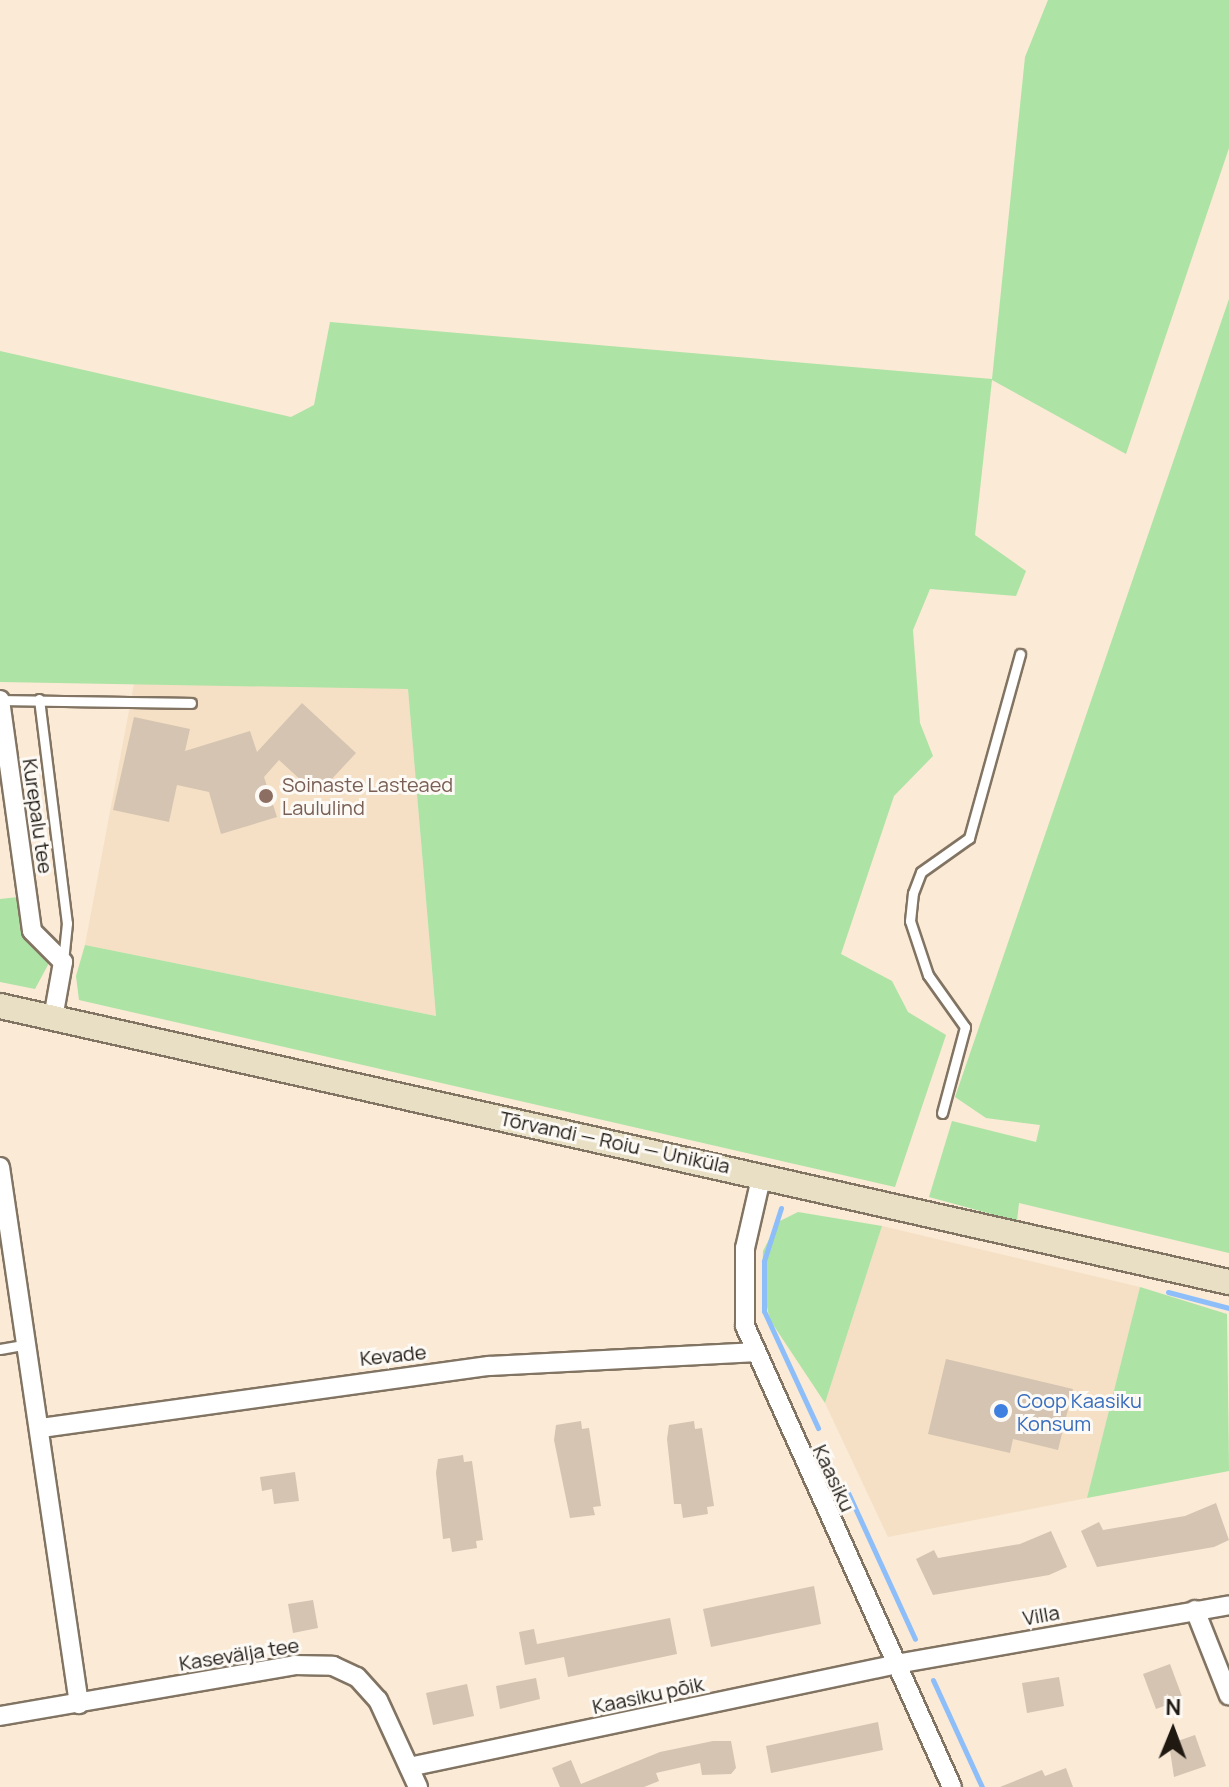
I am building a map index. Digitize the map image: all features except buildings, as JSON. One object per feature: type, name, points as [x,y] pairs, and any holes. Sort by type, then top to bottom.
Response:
[{"type":"street","name":"Kurepalu tee","points":[[0,700],[32,931],[63,962],[53,1018]]},
{"type":"street","name":"Tõrvandi — Roiu — Uniküla","points":[[0,1006],[762,1174],[1229,1282]]},
{"type":"street","points":[[0,1167],[41,1428],[79,1704]]},
{"type":"street","name":"Kaasiku","points":[[762,1174],[740,1292],[754,1352],[952,1787]]},
{"type":"street","name":"Kevade","points":[[41,1428],[489,1366],[754,1352]]},
{"type":"street","name":"Villa","points":[[896,1664],[1229,1605]]},
{"type":"street","points":[[1195,1610],[1229,1696]]},
{"type":"street","name":"Kaasiku põik","points":[[409,1767],[896,1664]]},
{"type":"street","name":"Kasevälja tee","points":[[0,1716],[294,1665],[333,1666],[368,1687],[418,1787]]},
{"type":"lane","points":[[942,1113],[965,1027],[928,975],[910,921],[913,893],[921,872],[969,838],[1020,654]]},
{"type":"lane","name":"Kurepalu tee","points":[[39,699],[67,923],[63,962]]},
{"type":"lane","name":"Kurepalu tee","points":[[0,700],[191,703]]},
{"type":"lane","points":[[0,1349],[28,1344]]},
{"type":"shaded area","name":"Soinaste Lasteaed Laululind","points":[[134,684],[408,688],[436,1016],[85,945]]},
{"type":"shaded area","points":[[882,1226],[1140,1287],[1087,1498],[888,1537],[825,1403]]},
{"type":"green space","points":[[1048,0],[1229,0],[1229,148],[1126,454],[992,380],[975,535],[1026,571],[1016,596],[930,589],[913,630],[920,723],[933,756],[894,796],[841,954],[892,981],[908,1012],[946,1035],[895,1187],[79,1000],[76,976],[85,945],[436,1016],[408,689],[0,682],[0,351],[291,417],[314,405],[330,322],[992,379],[1025,57]]},
{"type":"green space","points":[[1229,299],[1229,1253],[1019,1203],[1017,1221],[929,1197],[952,1121],[1036,1142],[1040,1125],[986,1118],[955,1097]]},
{"type":"green space","points":[[18,897],[31,945],[49,963],[35,989],[0,982],[0,899]]},
{"type":"green space","points":[[798,1212],[882,1226],[825,1403],[770,1320],[762,1285],[763,1251],[778,1222]]},
{"type":"green space","points":[[1140,1287],[1227,1314],[1229,1471],[1087,1498]]},
{"type":"waterway","points":[[781,1208],[764,1261],[764,1311],[818,1428]]},
{"type":"waterway","points":[[1168,1292],[1229,1308]]},
{"type":"waterway","points":[[845,1486],[915,1639]]},
{"type":"waterway","points":[[933,1680],[982,1787]]},
{"type":"place","name":"Soinaste Lasteaed Laululind","points":[[266,796]]},
{"type":"place","name":"Coop Kaasiku Konsum","points":[[1001,1411]]}]
